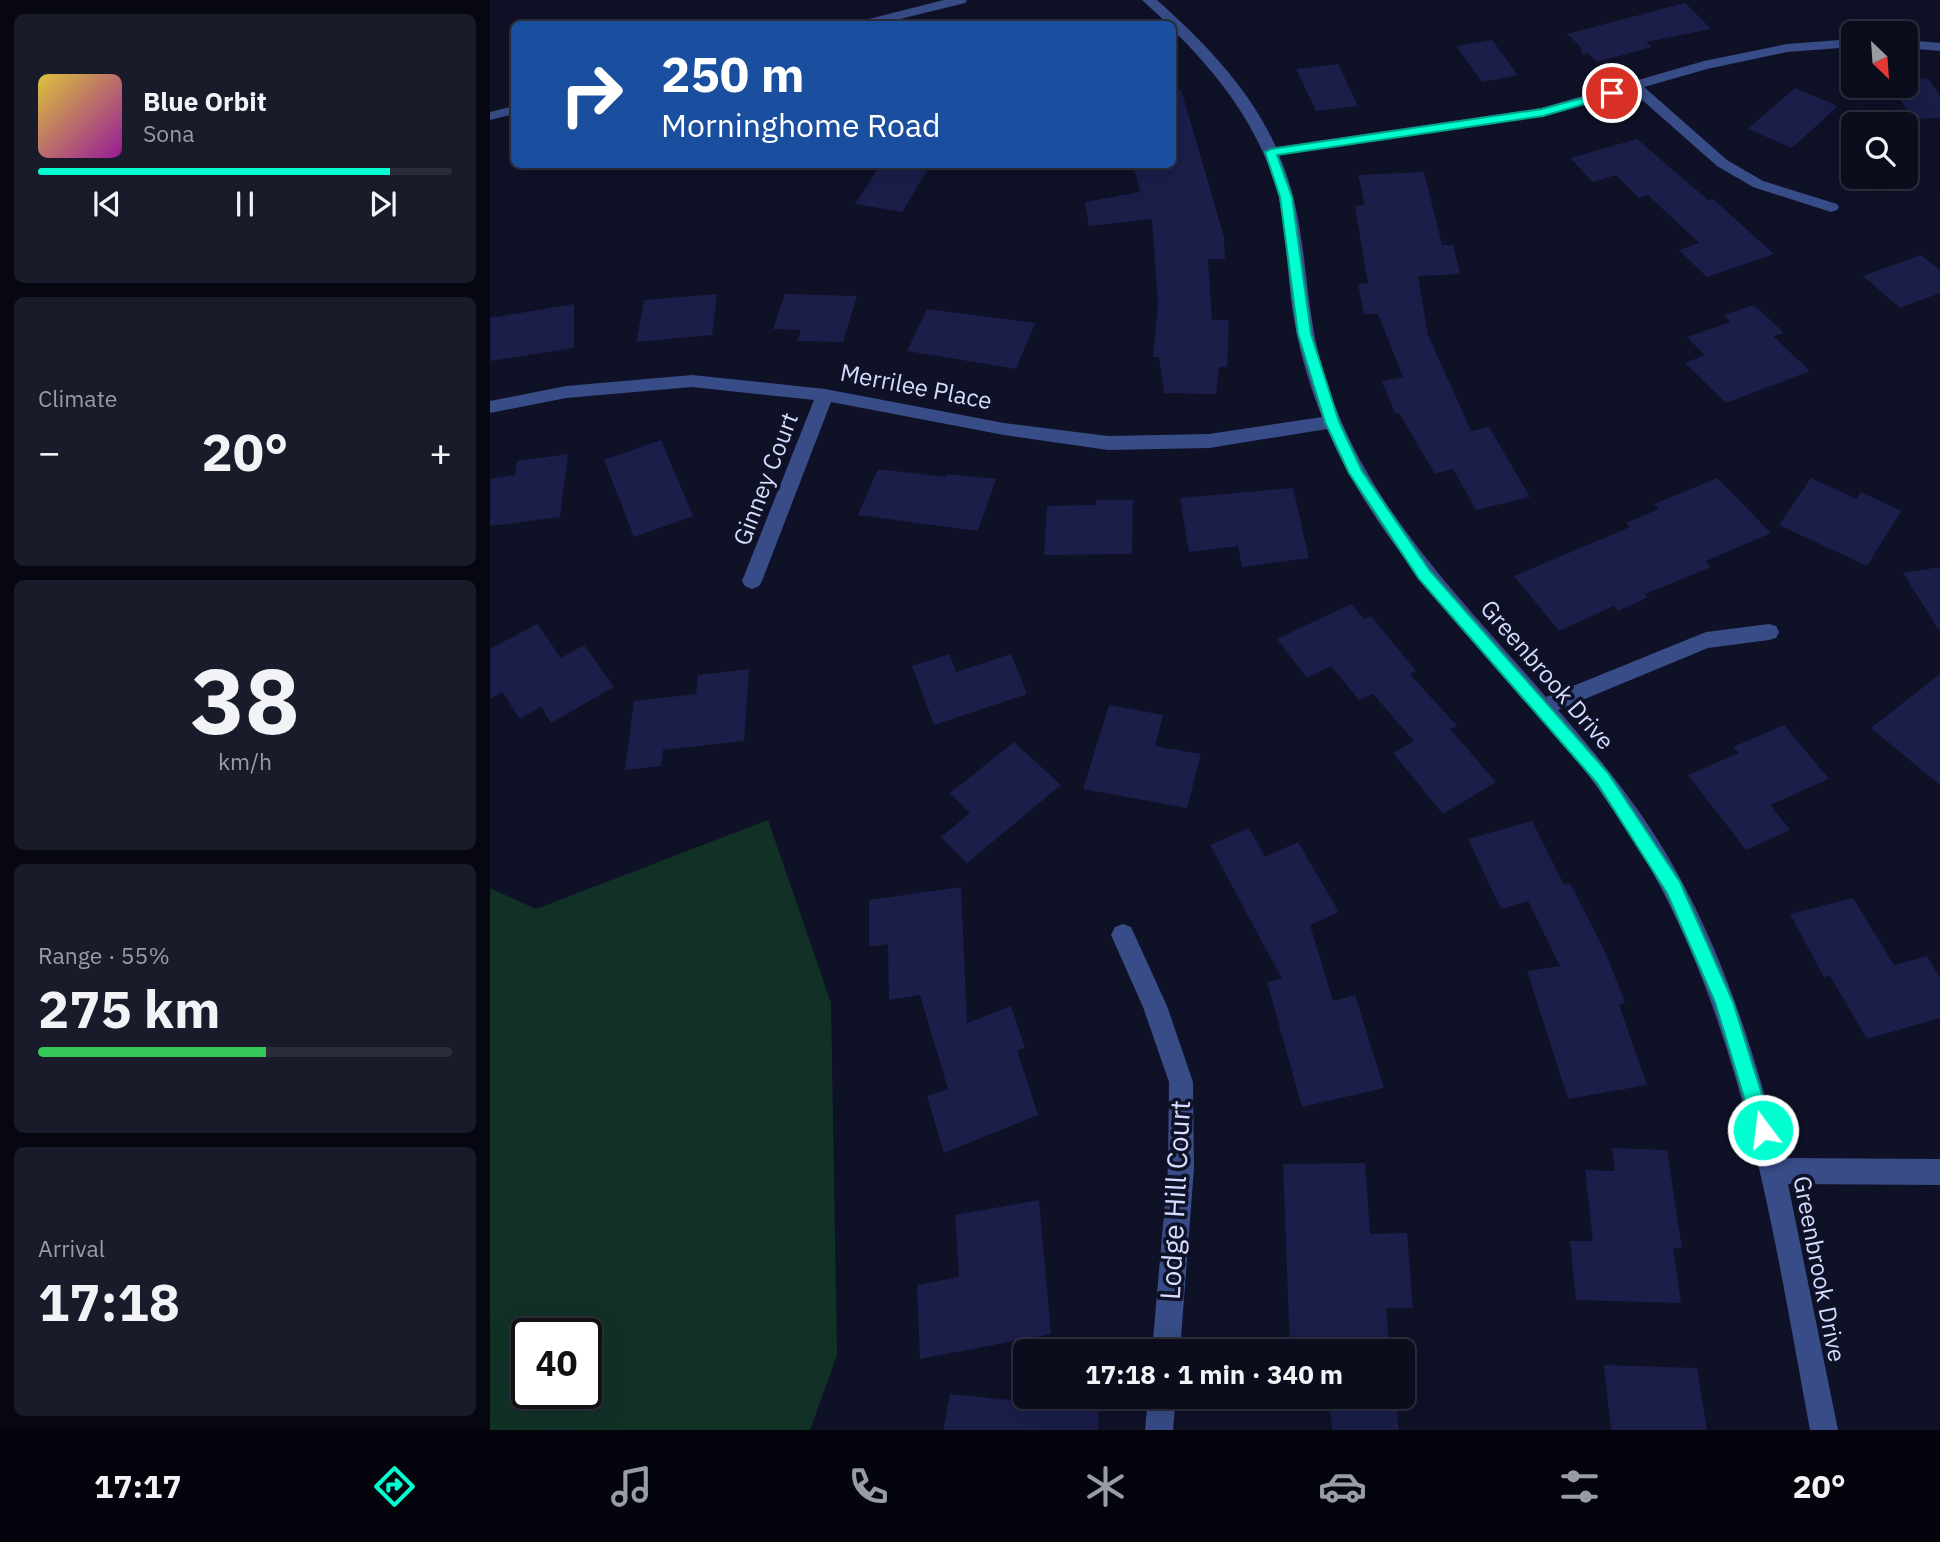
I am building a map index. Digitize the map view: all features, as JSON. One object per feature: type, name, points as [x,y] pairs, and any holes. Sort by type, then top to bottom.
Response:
[{"type":"street","points":[[878,21],[960,0]]},
{"type":"street","name":"Greenbrook Drive","points":[[1149,0],[1173,21]]},
{"type":"street","name":"Greenbrook Drive","points":[[1176,23],[1223,72],[1255,121],[1271,152],[1286,197],[1305,334],[1332,422],[1356,473],[1425,575],[1544,708],[1602,778],[1674,888],[1724,1002],[1758,1110],[1773,1171],[1824,1430]]},
{"type":"street","points":[[1271,152],[1543,113],[1704,65],[1787,48],[1841,44]]},
{"type":"street","points":[[1918,45],[1940,47]]},
{"type":"street","points":[[1635,86],[1722,163],[1758,184],[1831,207]]},
{"type":"street","points":[[490,116],[511,111]]},
{"type":"street","name":"Merrilee Place","points":[[490,407],[566,392],[692,382],[825,395],[1004,429],[1108,443],[1209,441],[1332,422]]},
{"type":"street","name":"Ginney Court","points":[[752,581],[825,395]]},
{"type":"street","points":[[1544,708],[1706,640],[1769,632]]},
{"type":"street","name":"Lodge Hill Court","points":[[1123,935],[1155,1006],[1181,1082],[1181,1168],[1167,1339]]},
{"type":"street","points":[[1773,1171],[1940,1172]]},
{"type":"street","points":[[1159,1430],[1161,1409]]},
{"type":"green space","points":[[768,820],[831,1003],[837,1355],[810,1430],[490,1430],[490,888],[536,909]]},
{"type":"building","points":[[1685,3],[1711,29],[1646,42],[1652,47],[1597,62],[1588,53],[1582,55],[1580,46],[1567,34]]},
{"type":"building","points":[[1492,40],[1518,75],[1482,82],[1456,46]]},
{"type":"building","points":[[1338,64],[1358,106],[1316,111],[1296,69]]},
{"type":"building","points":[[1928,78],[1940,96],[1940,118],[1918,119],[1918,112],[1908,112],[1899,98],[1918,98],[1918,79]]},
{"type":"building","points":[[1795,88],[1838,106],[1792,148],[1748,129]]},
{"type":"building","points":[[1181,89],[1224,237],[1225,259],[1208,259],[1212,320],[1229,320],[1227,367],[1219,367],[1216,394],[1164,393],[1159,357],[1153,357],[1158,304],[1152,219],[1089,226],[1085,202],[1140,192],[1134,168],[1176,168],[1176,90]]},
{"type":"building","points":[[1637,139],[1708,200],[1713,199],[1774,254],[1707,277],[1679,250],[1699,243],[1648,195],[1639,198],[1616,175],[1593,182],[1570,158]]},
{"type":"building","points":[[878,168],[927,171],[902,212],[855,204]]},
{"type":"building","points":[[1424,172],[1442,245],[1453,245],[1460,274],[1418,276],[1428,335],[1471,431],[1489,427],[1530,497],[1476,510],[1453,469],[1435,474],[1399,413],[1395,413],[1382,381],[1403,377],[1378,314],[1364,314],[1358,284],[1368,283],[1355,206],[1365,205],[1358,175]]},
{"type":"building","points":[[1921,255],[1940,270],[1940,293],[1900,308],[1863,276]]},
{"type":"building","points":[[717,294],[712,335],[636,342],[644,300]]},
{"type":"building","points":[[785,294],[857,296],[843,342],[797,341],[801,330],[773,329]]},
{"type":"building","points":[[574,304],[574,348],[490,361],[490,318]]},
{"type":"building","points":[[1754,305],[1784,333],[1773,336],[1810,371],[1726,403],[1685,363],[1705,355],[1687,337],[1731,322],[1724,315]]},
{"type":"building","points":[[927,309],[1035,323],[1016,369],[907,351]]},
{"type":"building","points":[[661,440],[693,516],[634,537],[604,460]]},
{"type":"building","points":[[568,454],[560,517],[490,526],[490,479],[515,475],[517,461]]},
{"type":"building","points":[[878,469],[946,477],[948,474],[996,479],[978,531],[858,515]]},
{"type":"building","points":[[1717,478],[1771,533],[1706,561],[1711,567],[1645,594],[1648,597],[1618,611],[1614,606],[1559,631],[1514,576],[1630,527],[1626,523],[1659,509],[1654,504]]},
{"type":"building","points":[[1811,478],[1856,499],[1861,492],[1901,511],[1867,566],[1779,525]]},
{"type":"building","points":[[1293,488],[1309,558],[1242,567],[1238,546],[1189,552],[1180,498]]},
{"type":"building","points":[[1096,500],[1133,500],[1132,554],[1044,555],[1047,506],[1096,505]]},
{"type":"building","points":[[1940,567],[1940,632],[1903,573]]},
{"type":"building","points":[[1351,604],[1364,619],[1371,616],[1416,671],[1410,674],[1457,726],[1450,729],[1496,782],[1443,814],[1393,753],[1414,741],[1373,694],[1359,700],[1331,666],[1307,678],[1277,639]]},
{"type":"building","points":[[537,624],[561,658],[584,645],[614,687],[551,723],[541,707],[520,719],[502,692],[490,699],[490,649]]},
{"type":"building","points":[[949,654],[956,672],[1011,654],[1027,694],[934,725],[912,666]]},
{"type":"building","points":[[749,669],[744,741],[663,750],[661,766],[625,770],[634,701],[696,694],[698,675]]},
{"type":"building","points":[[1940,674],[1940,785],[1871,728]]},
{"type":"building","points":[[1109,705],[1163,715],[1155,746],[1201,754],[1187,808],[1083,789]]},
{"type":"building","points":[[1784,725],[1829,779],[1770,805],[1790,830],[1746,850],[1688,775],[1739,753],[1733,747]]},
{"type":"building","points":[[1014,742],[1061,785],[967,863],[941,837],[970,813],[950,793]]},
{"type":"building","points":[[1532,821],[1564,885],[1570,883],[1606,954],[1625,1002],[1619,1005],[1647,1085],[1568,1099],[1527,971],[1560,966],[1528,901],[1501,909],[1468,839]]},
{"type":"building","points":[[1249,828],[1265,857],[1298,842],[1339,912],[1310,925],[1333,1001],[1355,995],[1384,1088],[1302,1107],[1267,982],[1282,979],[1210,845]]},
{"type":"building","points":[[961,887],[967,1023],[1011,1006],[1025,1048],[1017,1050],[1038,1115],[944,1153],[927,1096],[948,1089],[920,995],[889,1000],[888,944],[869,947],[869,900]]},
{"type":"building","points":[[1853,898],[1894,965],[1927,956],[1940,978],[1940,1018],[1867,1039],[1830,976],[1824,977],[1790,914]]},
{"type":"building","points":[[1612,1148],[1667,1150],[1682,1248],[1673,1248],[1681,1303],[1576,1300],[1570,1241],[1593,1241],[1585,1170],[1615,1171]]},
{"type":"building","points":[[1365,1163],[1370,1234],[1407,1233],[1413,1308],[1386,1308],[1389,1339],[1290,1339],[1283,1164]]},
{"type":"building","points":[[1039,1200],[1051,1334],[1013,1339],[1013,1341],[920,1359],[917,1285],[959,1277],[955,1215]]},
{"type":"building","points":[[1604,1365],[1697,1368],[1707,1430],[1611,1430]]},
{"type":"building","points":[[950,1394],[1013,1400],[1013,1409],[1099,1409],[1098,1430],[943,1430]]},
{"type":"building","points":[[1330,1409],[1397,1409],[1399,1430],[1332,1430]]},
{"type":"route","points":[[1612,93],[1543,113],[1271,152],[1286,197],[1305,334],[1332,422],[1356,473],[1425,575],[1544,708],[1602,778],[1674,888],[1724,1002],[1763,1130]]}]
